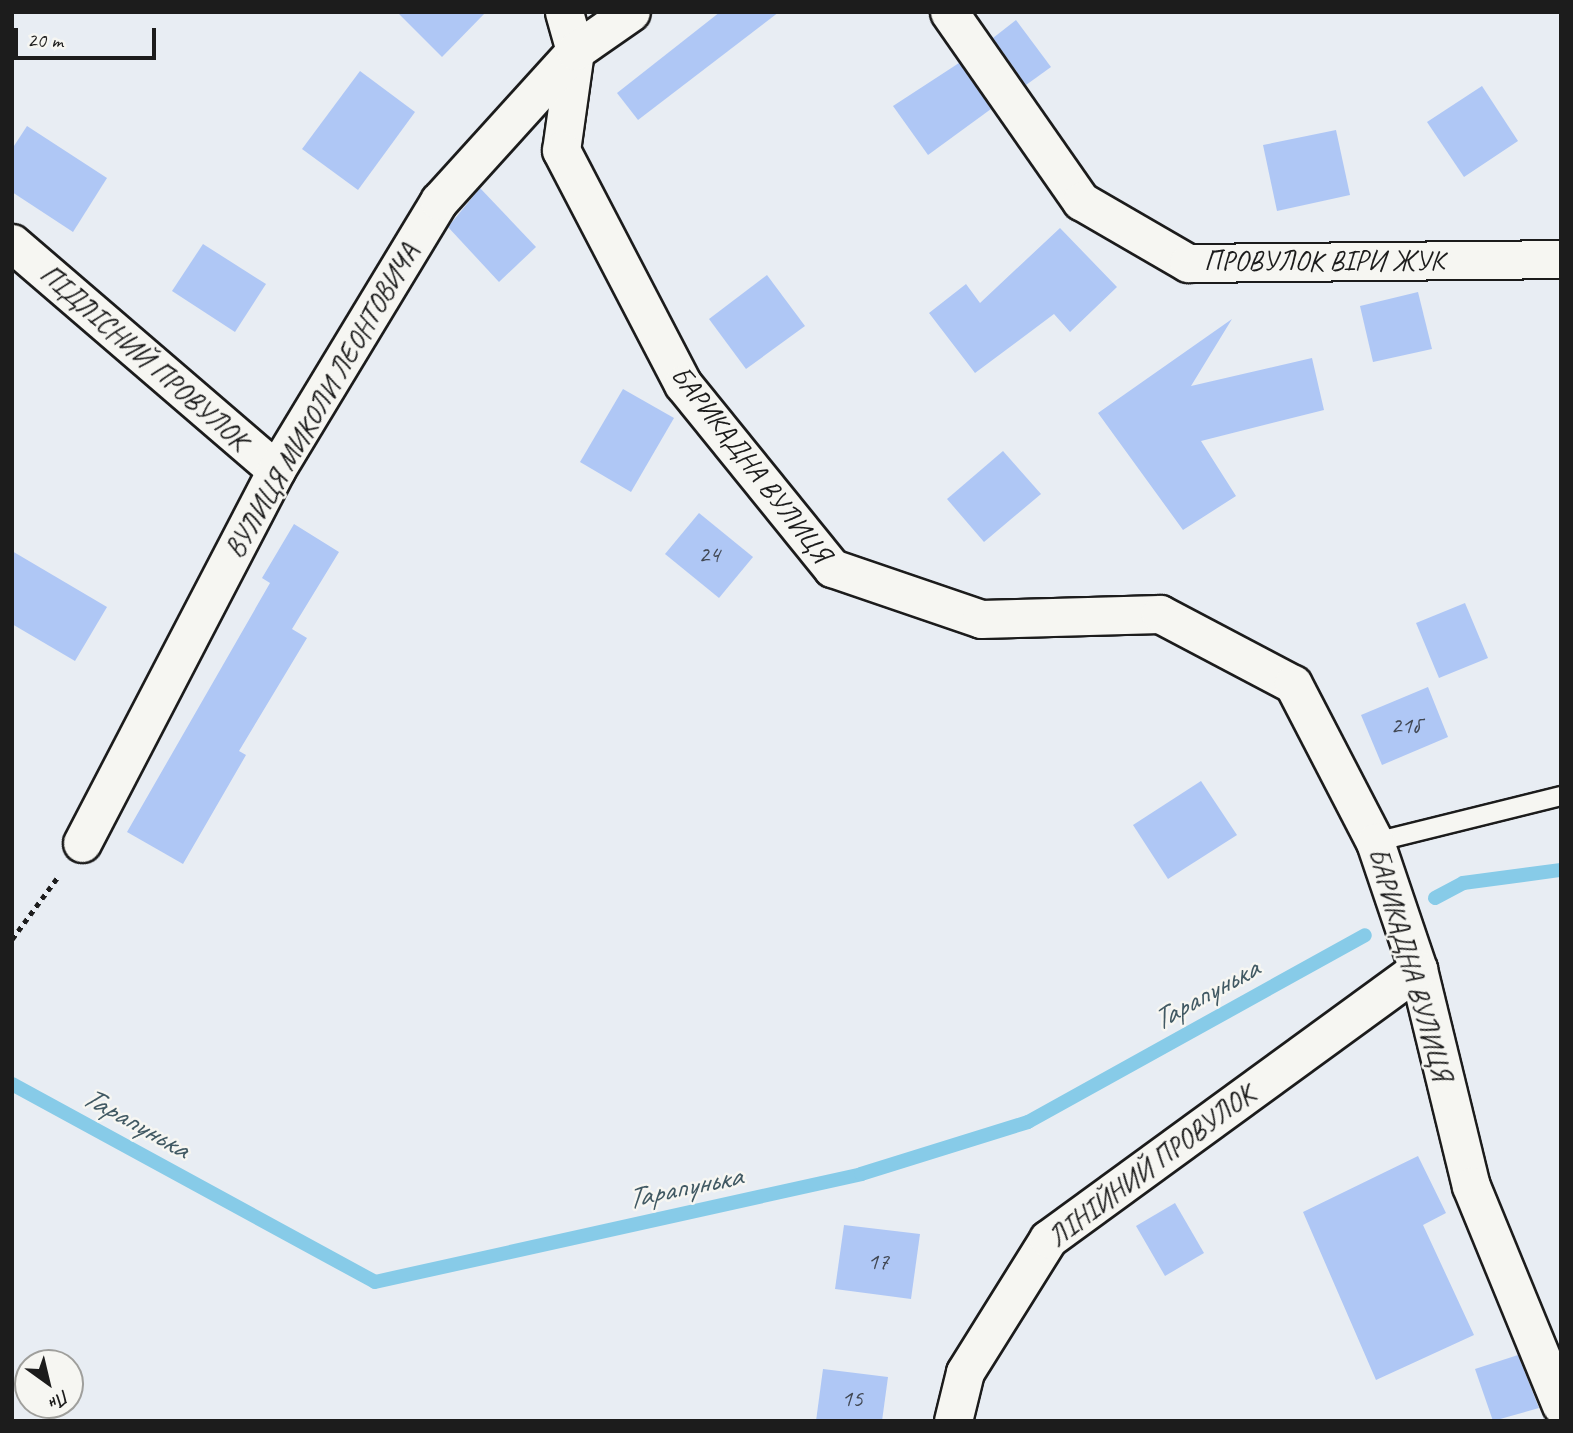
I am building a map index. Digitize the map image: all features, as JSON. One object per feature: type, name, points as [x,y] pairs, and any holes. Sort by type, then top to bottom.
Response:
[{"type":"street","name":"БАРИКАДНА ВУЛИЦЯ","points":[[564,12],[575,51],[561,150],[683,384],[832,568],[981,619],[1160,614],[1293,684],[1375,842],[1418,968],[1471,1186],[1561,1405]]},
{"type":"street","name":"ВУЛИЦЯ МИКОЛИ ЛЕОНТОВИЧА","points":[[82,843],[276,470],[439,201],[575,51],[631,12]]},
{"type":"street","name":"ПРОВУЛОК ВІРИ ЖУК","points":[[949,12],[1081,201],[1188,262],[1561,260]]},
{"type":"street","name":"ПІДЛІСНИЙ ПРОВУЛОК","points":[[12,243],[276,470]]},
{"type":"street","name":"ЛІНІЙНИЙ ПРОВУЛОК","points":[[953,1421],[965,1373],[1048,1239],[1418,968]]},
{"type":"lane","points":[[1375,842],[1561,796]]},
{"type":"path","points":[[12,939],[82,843]]},
{"type":"building","points":[[397,12],[486,12],[442,57]]},
{"type":"building","points":[[720,12],[779,12],[638,120],[617,93]]},
{"type":"building","points":[[1016,20],[1051,67],[1026,85],[993,38]]},
{"type":"building","points":[[959,63],[991,109],[928,155],[893,106]]},
{"type":"building","points":[[360,71],[415,112],[358,190],[302,149]]},
{"type":"building","points":[[1482,86],[1518,141],[1464,177],[1427,122]]},
{"type":"building","points":[[27,126],[107,178],[73,232],[12,192],[12,149]]},
{"type":"building","points":[[1336,130],[1350,195],[1277,211],[1263,145]]},
{"type":"building","points":[[480,188],[536,247],[499,282],[448,227]]},
{"type":"building","points":[[1060,228],[1117,287],[1070,332],[1054,314],[975,373],[929,313],[966,284],[980,303]]},
{"type":"building","points":[[203,244],[266,284],[235,332],[172,291]]},
{"type":"building","points":[[767,275],[805,326],[746,369],[709,319]]},
{"type":"building","points":[[1418,292],[1432,349],[1373,362],[1360,306]]},
{"type":"building","points":[[1232,319],[1191,386],[1312,358],[1324,410],[1201,441],[1236,496],[1183,530],[1098,413]]},
{"type":"building","points":[[623,389],[674,418],[631,492],[580,462]]},
{"type":"building","points":[[1003,451],[1041,494],[984,542],[947,499]]},
{"type":"building","points":[[699,513],[753,557],[719,598],[665,554]]},
{"type":"building","points":[[294,524],[339,552],[292,629],[307,638],[239,751],[246,755],[183,864],[127,832],[270,583],[262,578]]},
{"type":"building","points":[[12,551],[107,607],[75,661],[12,624]]},
{"type":"building","points":[[1465,603],[1488,658],[1439,678],[1416,623]]},
{"type":"building","points":[[1428,687],[1448,737],[1382,765],[1361,715]]},
{"type":"building","points":[[1201,781],[1237,835],[1168,879],[1133,825]]},
{"type":"building","points":[[1418,1156],[1446,1213],[1423,1225],[1474,1335],[1376,1380],[1303,1212]]},
{"type":"building","points":[[1175,1203],[1204,1253],[1165,1276],[1136,1226]]},
{"type":"building","points":[[844,1225],[920,1234],[911,1299],[835,1289]]},
{"type":"building","points":[[1518,1355],[1539,1408],[1493,1421],[1475,1369]]},
{"type":"building","points":[[823,1369],[888,1377],[882,1421],[816,1421]]},
{"type":"waterway","name":"Тарапунька","points":[[1435,898],[1463,883],[1561,870]]},
{"type":"waterway","name":"Тарапунька","points":[[12,1084],[375,1282],[861,1174],[1028,1122],[1365,935]]}]
